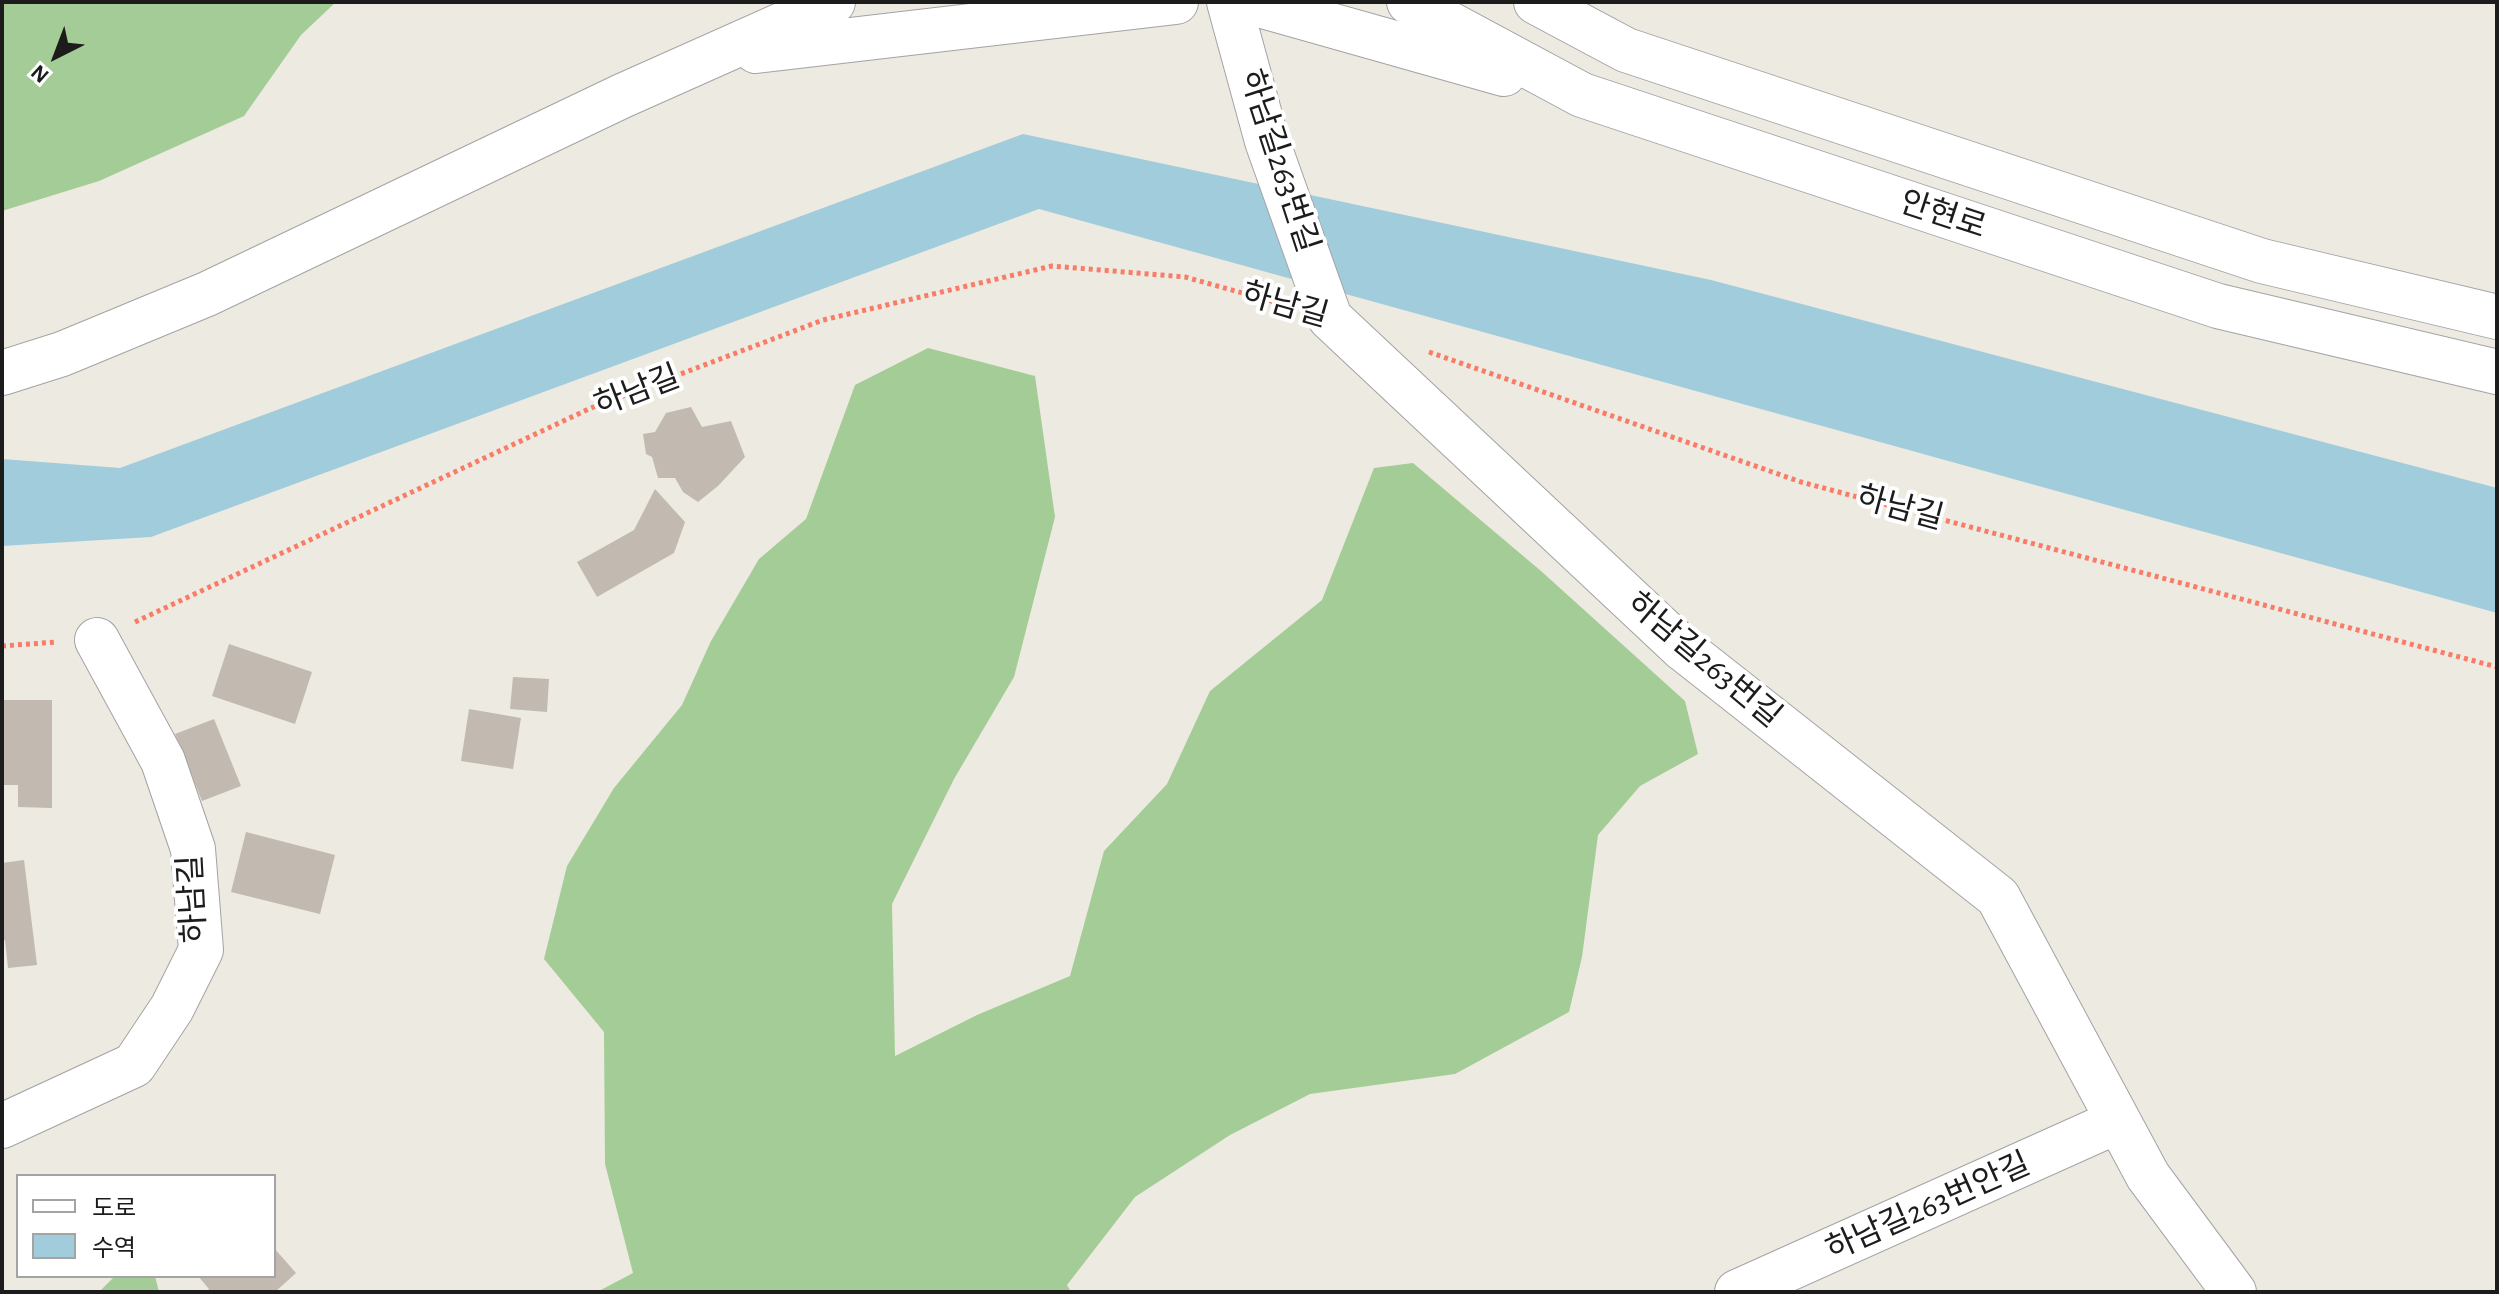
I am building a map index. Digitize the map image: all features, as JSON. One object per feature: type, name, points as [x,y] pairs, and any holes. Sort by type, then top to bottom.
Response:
[{"type":"street","points":[[718,55],[788,2]]},
{"type":"street","points":[[2,373],[62,354],[207,294],[622,96],[833,2]]},
{"type":"street","points":[[718,55],[1176,2]]},
{"type":"street","name":"하남길263번길","points":[[1229,2],[1267,141],[1327,306],[1682,648],[1998,897],[2148,1176],[2234,1292]]},
{"type":"street","points":[[1249,2],[1596,99]]},
{"type":"street","name":"안현로","points":[[1409,2],[1569,88],[1596,99],[2218,306],[2497,372]]},
{"type":"street","name":"안현로","points":[[1536,2],[1626,50],[2262,261],[2497,317]]},
{"type":"street","name":"하남길","points":[[2,1126],[134,1065],[172,1008],[201,950],[193,849],[163,761],[97,640]]},
{"type":"street","name":"하남길263번안길","points":[[1737,1292],[2118,1121]]},
{"type":"path","name":"하남길","points":[[2,646],[97,640],[591,408],[823,320],[1052,266],[1185,277],[1327,306]]},
{"type":"path","name":"하남길","points":[[1419,349],[1801,482],[2497,667]]},
{"type":"green space","points":[[2,2],[336,2],[301,35],[244,116],[99,181],[2,211]]},
{"type":"green space","points":[[928,348],[1035,376],[1055,517],[1014,677],[954,779],[892,904],[895,1056],[977,1015],[1070,976],[1104,851],[1167,784],[1210,691],[1322,600],[1374,468],[1413,463],[1541,571],[1685,701],[1698,754],[1640,786],[1598,835],[1582,957],[1569,1012],[1455,1074],[1310,1094],[1230,1135],[1135,1197],[1067,1285],[1071,1292],[597,1292],[633,1273],[605,1164],[604,1032],[544,959],[567,866],[614,788],[682,705],[711,641],[759,559],[806,519],[855,385]]},
{"type":"green space","points":[[113,1278],[156,1278],[159,1292],[99,1292]]},
{"type":"water","points":[[1023,134],[1711,280],[2497,488],[2497,613],[1039,209],[151,537],[2,546],[2,459],[120,468]]},
{"type":"building","points":[[691,407],[702,427],[731,421],[745,457],[698,502],[683,492],[675,478],[658,478],[652,457],[646,454],[643,434],[655,432],[666,413]]},
{"type":"building","points":[[655,489],[685,522],[674,553],[597,597],[577,562],[634,530]]},
{"type":"building","points":[[229,644],[312,672],[295,724],[212,696]]},
{"type":"building","points":[[513,677],[549,679],[547,712],[510,709]]},
{"type":"building","points":[[2,700],[52,700],[52,808],[18,807],[18,785],[2,785]]},
{"type":"building","points":[[469,709],[521,718],[513,769],[461,761]]},
{"type":"building","points":[[214,719],[241,786],[202,801],[175,734]]},
{"type":"building","points":[[246,832],[335,855],[320,914],[231,892]]},
{"type":"building","points":[[24,860],[37,965],[8,968],[5,940],[2,941],[2,863]]},
{"type":"building","points":[[276,1250],[296,1273],[275,1292],[205,1292],[209,1289],[200,1278],[276,1278]]}]
